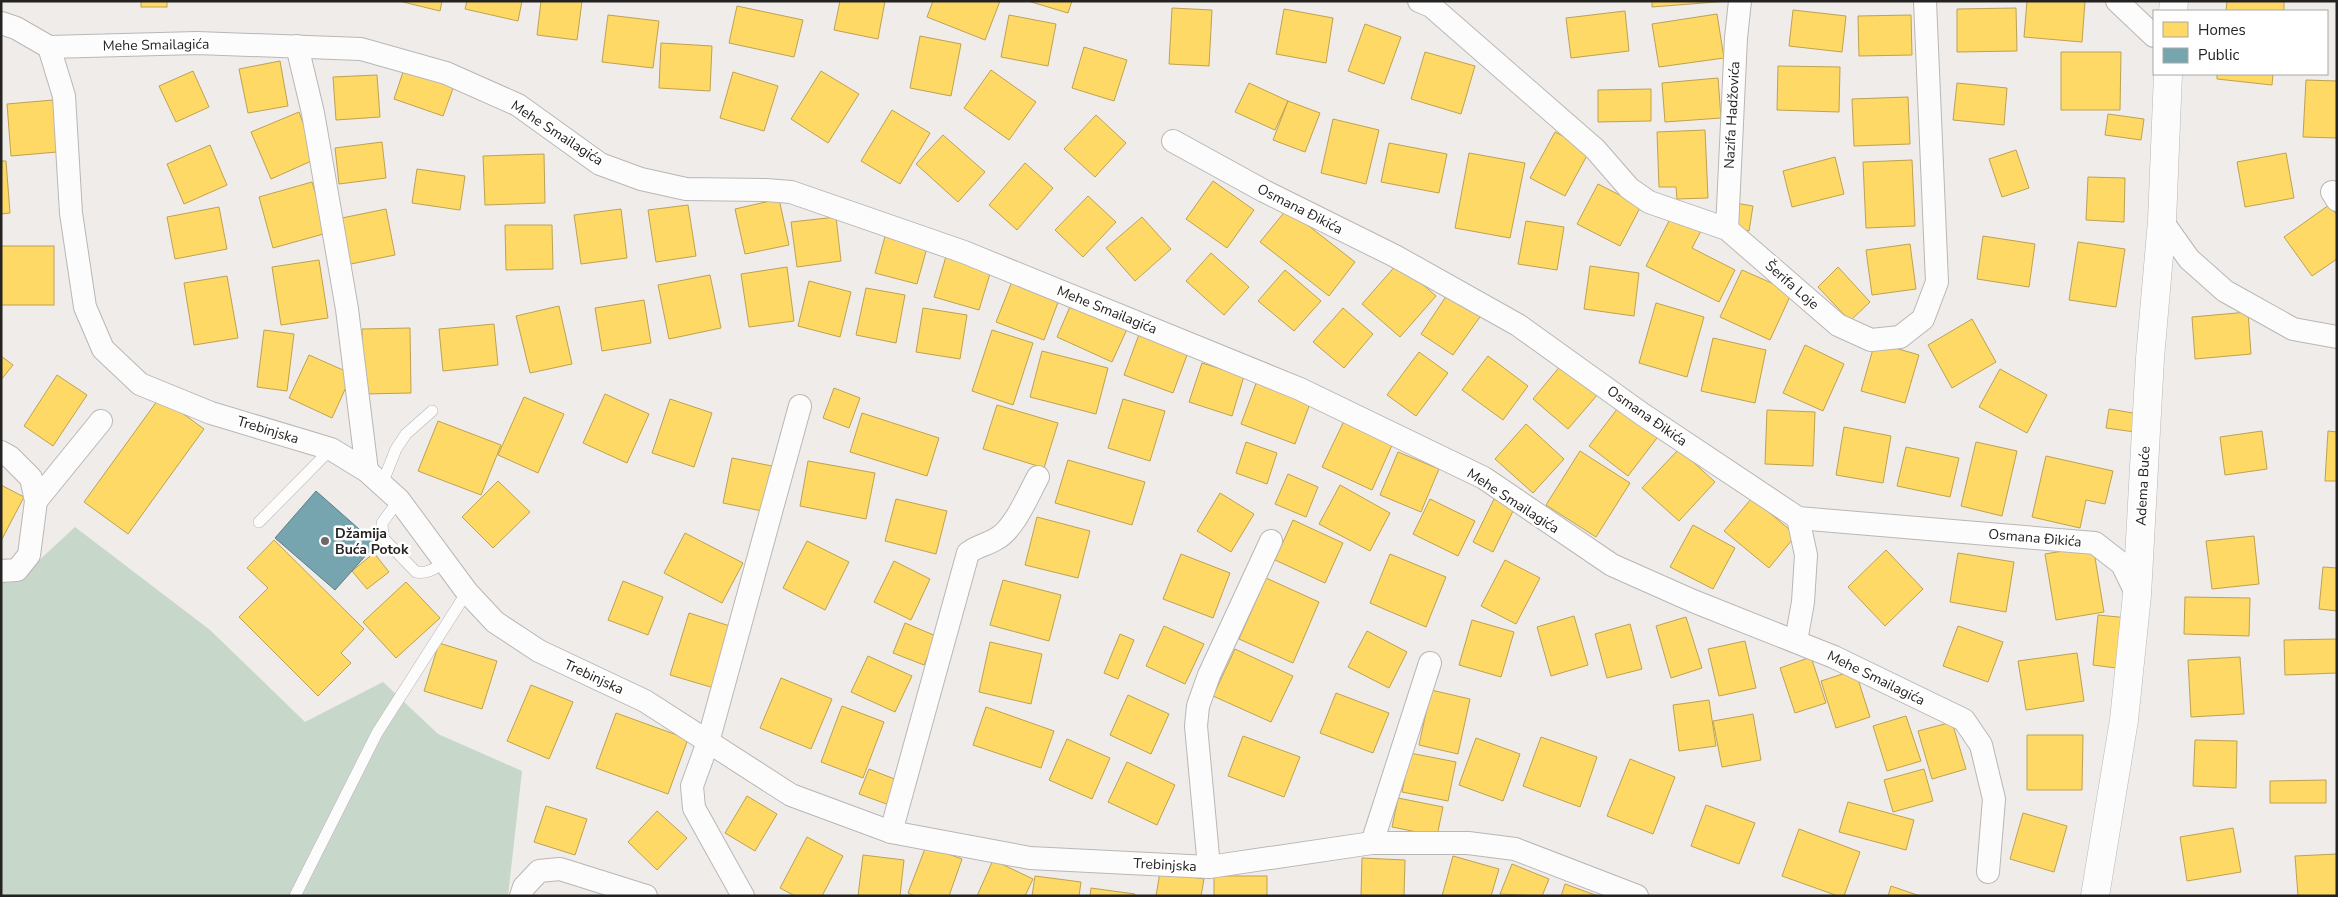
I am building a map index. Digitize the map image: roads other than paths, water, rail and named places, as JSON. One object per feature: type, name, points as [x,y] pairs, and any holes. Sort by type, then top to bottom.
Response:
[{"type":"street","name":"Šerifa Loje","points":[[1419,1],[1431,6],[1595,149],[1629,188],[1649,202],[1727,229],[1838,325],[1870,340],[1900,337],[1923,319],[1937,282],[1925,1]]},
{"type":"street","name":"Nazifa Hadžovića","points":[[1727,229],[1736,38],[1740,1]]},
{"type":"street","points":[[2117,1],[2153,35]]},
{"type":"street","points":[[1,23],[16,28],[49,47]]},
{"type":"street","name":"Mehe Smailagića","points":[[49,47],[197,43],[361,49],[446,73],[518,105],[600,164],[641,179],[686,189],[791,192],[964,252],[1300,389],[1484,478],[1612,565],[1693,601],[1796,641],[1964,720],[1980,745],[1994,799],[1988,872]]},
{"type":"street","points":[[297,46],[313,113],[375,477]]},
{"type":"street","name":"Trebinjska","points":[[49,47],[64,96],[71,213],[85,307],[102,349],[140,384],[211,413],[331,449],[375,477],[399,500],[467,592],[495,622],[539,651],[645,701],[791,795],[891,832],[1030,858],[1209,867],[1372,843],[1468,843],[1515,849],[1637,896]]},
{"type":"street","name":"Adema Buće","points":[[2095,896],[2124,720],[2136,595],[2150,358],[2162,221],[2168,75]]},
{"type":"street","name":"Osmana Đikića","points":[[1173,141],[1264,191],[1395,256],[1518,326],[1642,414],[1798,518],[2095,543],[2122,564],[2136,595]]},
{"type":"street","points":[[2162,221],[2189,259],[2225,291],[2292,329],[2337,337]]},
{"type":"street","points":[[743,896],[694,808],[692,786],[708,742],[800,406]]},
{"type":"street","points":[[36,501],[101,421]]},
{"type":"street","points":[[1,452],[10,457],[31,478],[36,501],[29,555],[17,570],[1,571]]},
{"type":"street","points":[[891,832],[968,553],[978,546],[998,539],[1014,522],[1038,477]]},
{"type":"street","points":[[1796,641],[1804,602],[1806,556],[1798,518]]},
{"type":"street","points":[[1209,867],[1196,726],[1198,706],[1209,675],[1271,541]]},
{"type":"street","points":[[1372,843],[1430,663]]},
{"type":"street","points":[[521,896],[524,887],[539,871],[560,869],[646,896]]},
{"type":"lane","points":[[375,477],[406,434],[432,411]]},
{"type":"lane","points":[[259,522],[331,449]]},
{"type":"lane","points":[[399,500],[382,523],[383,538],[416,572],[430,571],[445,562]]},
{"type":"lane","points":[[295,896],[377,733],[467,592]]},
{"type":"place","name":"Džamija Buća Potok","points":[[325,541]]}]
